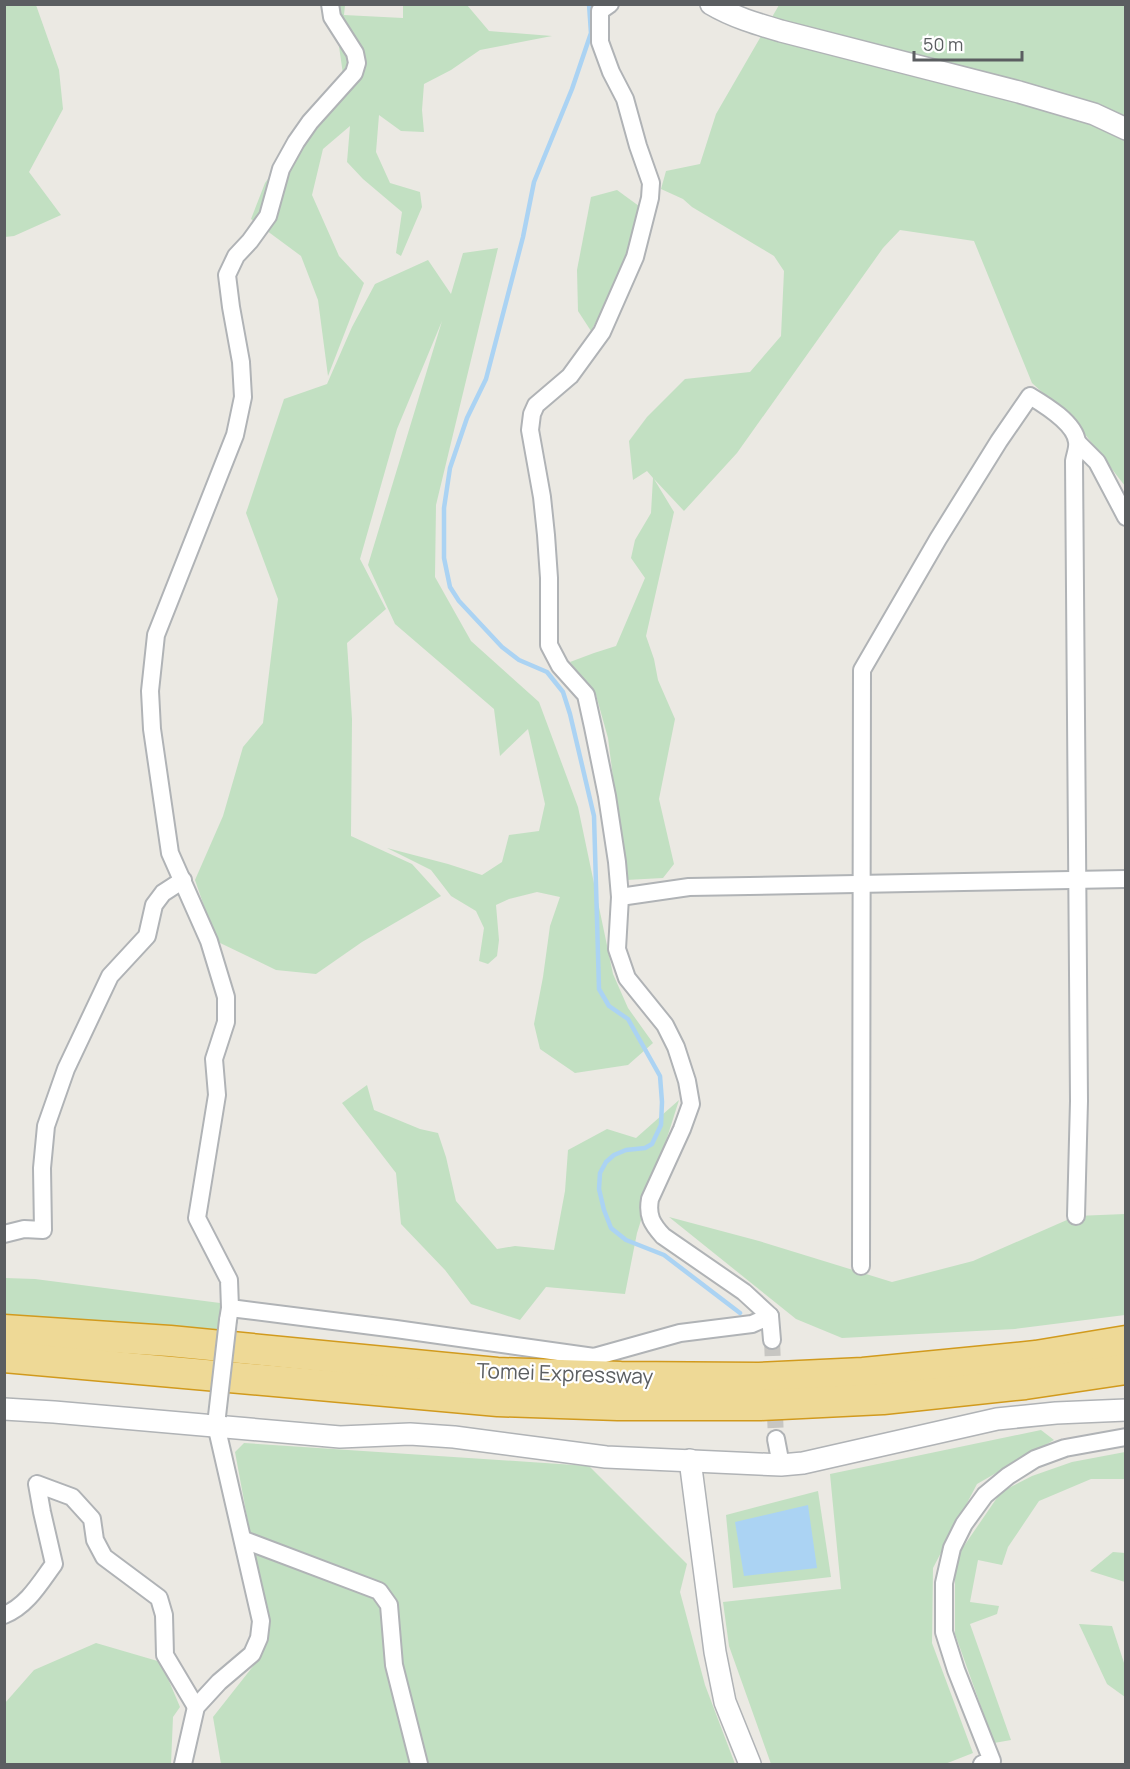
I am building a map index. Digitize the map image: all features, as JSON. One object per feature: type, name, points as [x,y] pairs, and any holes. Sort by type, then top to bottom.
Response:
[{"type":"highway","name":"Tomei Expressway","points":[[4,1330],[170,1341],[497,1373],[621,1377],[759,1378],[863,1373],[1036,1356],[1125,1341]]},
{"type":"highway","name":"Tomei Expressway","points":[[4,1357],[498,1401],[618,1405],[760,1405],[883,1399],[1024,1384],[1125,1369]]},
{"type":"street","points":[[183,1764],[196,1707],[219,1682],[252,1654],[259,1638],[261,1621],[244,1540],[238,1526],[217,1421],[229,1314],[229,1280],[197,1218],[216,1095],[214,1059],[226,1022],[226,997],[209,941],[170,853],[152,729],[150,691],[156,635],[235,435],[243,397],[241,362],[227,275],[236,256],[268,216],[281,169],[296,142],[310,122],[354,73],[357,63],[355,53],[333,17],[330,4]]},
{"type":"street","points":[[610,4],[600,11],[600,42],[611,72],[625,99],[651,183],[650,198],[635,257],[602,332],[570,376],[536,405],[532,414],[531,430],[546,535],[549,578],[549,645],[560,666],[586,696],[607,796],[617,861],[620,897],[617,949],[627,978],[665,1025],[676,1047],[692,1104],[650,1199],[650,1218],[663,1236],[744,1292],[770,1316],[772,1340]]},
{"type":"street","points":[[711,4],[747,21],[1030,95],[1094,114],[1125,129]]},
{"type":"street","points":[[861,1266],[862,670],[938,539],[1030,396],[1056,412],[1075,434],[1078,443],[1097,462],[1125,517]]},
{"type":"street","points":[[1076,1216],[1079,1101],[1074,461],[1078,443]]},
{"type":"street","points":[[620,897],[689,887],[1125,879]]},
{"type":"street","points":[[4,1234],[24,1229],[43,1230],[42,1168],[46,1126],[66,1069],[110,976],[147,936],[154,904],[163,894],[183,880]]},
{"type":"street","points":[[229,1314],[396,1329],[594,1357],[680,1334],[752,1324],[770,1316]]},
{"type":"street","points":[[4,1409],[217,1421],[262,1431],[340,1437],[410,1434],[454,1437],[606,1457],[781,1465],[997,1419],[1056,1413],[1125,1410]]},
{"type":"street","points":[[982,1764],[992,1761],[956,1670],[944,1632],[944,1583],[952,1548],[964,1524],[985,1495],[1008,1476],[1035,1459],[1065,1448],[1125,1437]]},
{"type":"street","points":[[776,1440],[781,1465]]},
{"type":"street","points":[[690,1460],[715,1652],[725,1702],[750,1764]]},
{"type":"street","points":[[4,1615],[12,1612],[27,1600],[54,1564],[37,1484],[72,1497],[92,1519],[95,1540],[104,1557],[159,1598],[164,1615],[165,1655],[196,1707]]},
{"type":"street","points":[[244,1540],[379,1591],[388,1605],[394,1665],[419,1764]]},
{"type":"green space","points":[[4,5],[36,5],[59,70],[63,109],[29,172],[61,215],[14,236],[5,237]]},
{"type":"green space","points":[[333,5],[345,5],[344,15],[403,18],[403,5],[467,5],[489,31],[552,36],[480,50],[451,70],[424,84],[422,110],[424,132],[401,131],[379,115],[376,152],[390,183],[420,192],[422,207],[401,256],[396,253],[402,212],[363,179],[347,162],[350,126],[323,149],[312,195],[339,256],[364,283],[328,376],[318,300],[301,256],[251,219],[265,183],[343,74]]},
{"type":"green space","points":[[779,5],[1125,5],[1125,486],[1077,424],[1032,383],[974,241],[900,230],[883,248],[737,453],[684,511],[654,479],[674,512],[646,636],[658,680],[675,719],[659,799],[674,864],[663,878],[626,880],[608,738],[596,695],[570,662],[616,646],[645,578],[631,558],[635,540],[651,513],[653,478],[647,471],[633,480],[629,441],[647,417],[685,379],[750,372],[781,336],[784,271],[774,256],[692,207],[683,199],[661,189],[666,171],[700,164],[716,114]]},
{"type":"green space","points":[[617,190],[643,209],[631,257],[591,331],[578,311],[577,270],[591,197]]},
{"type":"green space","points":[[498,248],[436,505],[435,577],[471,641],[539,702],[578,807],[613,974],[628,1008],[653,1043],[628,1065],[575,1073],[540,1049],[534,1024],[550,926],[560,897],[537,892],[496,905],[499,940],[497,956],[488,964],[479,961],[484,928],[476,911],[451,896],[431,870],[387,848],[482,875],[502,862],[509,835],[539,831],[545,804],[528,729],[500,756],[494,709],[395,624],[368,565],[442,321],[397,429],[360,559],[386,609],[347,643],[352,719],[351,836],[412,864],[441,896],[362,942],[316,974],[276,970],[216,941],[195,880],[223,816],[243,747],[263,723],[278,599],[246,513],[284,399],[327,384],[352,327],[375,284],[428,260],[451,294],[463,253]]},
{"type":"green space","points":[[367,1085],[374,1110],[420,1129],[438,1133],[456,1201],[497,1249],[515,1246],[554,1250],[565,1191],[568,1150],[607,1129],[636,1138],[679,1100],[637,1233],[625,1294],[546,1287],[520,1320],[471,1304],[445,1270],[401,1224],[396,1173],[342,1103]]},
{"type":"green space","points":[[1125,1214],[1125,1315],[1015,1329],[842,1338],[796,1319],[669,1217],[759,1241],[892,1282],[973,1261],[1076,1216]]},
{"type":"green space","points":[[5,1278],[35,1279],[220,1303],[221,1330],[5,1322]]},
{"type":"green space","points":[[1041,1430],[1054,1440],[977,1484],[933,1568],[932,1643],[973,1753],[945,1764],[771,1764],[729,1646],[723,1602],[841,1589],[830,1474]]},
{"type":"green space","points":[[244,1443],[589,1466],[687,1564],[680,1592],[705,1685],[735,1764],[221,1764],[213,1717],[262,1655],[267,1625],[235,1452]]},
{"type":"green space","points":[[1125,1452],[1125,1479],[1091,1479],[1039,1501],[1008,1547],[1002,1565],[978,1560],[970,1602],[999,1606],[997,1614],[970,1624],[1011,1740],[994,1743],[955,1634],[955,1559],[1001,1492],[1032,1476],[1072,1462]]},
{"type":"green space","points":[[818,1491],[831,1577],[733,1588],[726,1515]]},
{"type":"green space","points":[[1113,1552],[1125,1553],[1125,1582],[1090,1571]]},
{"type":"green space","points":[[1079,1624],[1112,1626],[1125,1666],[1125,1697],[1107,1684]]},
{"type":"green space","points":[[96,1643],[161,1662],[180,1707],[173,1717],[171,1764],[5,1764],[5,1703],[34,1670]]},
{"type":"water","points":[[808,1505],[817,1568],[744,1576],[735,1522]]},
{"type":"waterway","points":[[589,4],[591,33],[572,89],[534,182],[523,237],[486,379],[467,418],[450,468],[444,508],[444,558],[450,587],[459,601],[502,647],[519,660],[547,672],[563,692],[570,714],[594,816],[599,989],[609,1006],[628,1019],[660,1076],[661,1125],[652,1144],[645,1148],[626,1150],[614,1155],[606,1162],[600,1173],[599,1189],[611,1228],[626,1240],[664,1255],[740,1313]]},
{"type":"tunnel","points":[[772,1340],[776,1439]]}]
